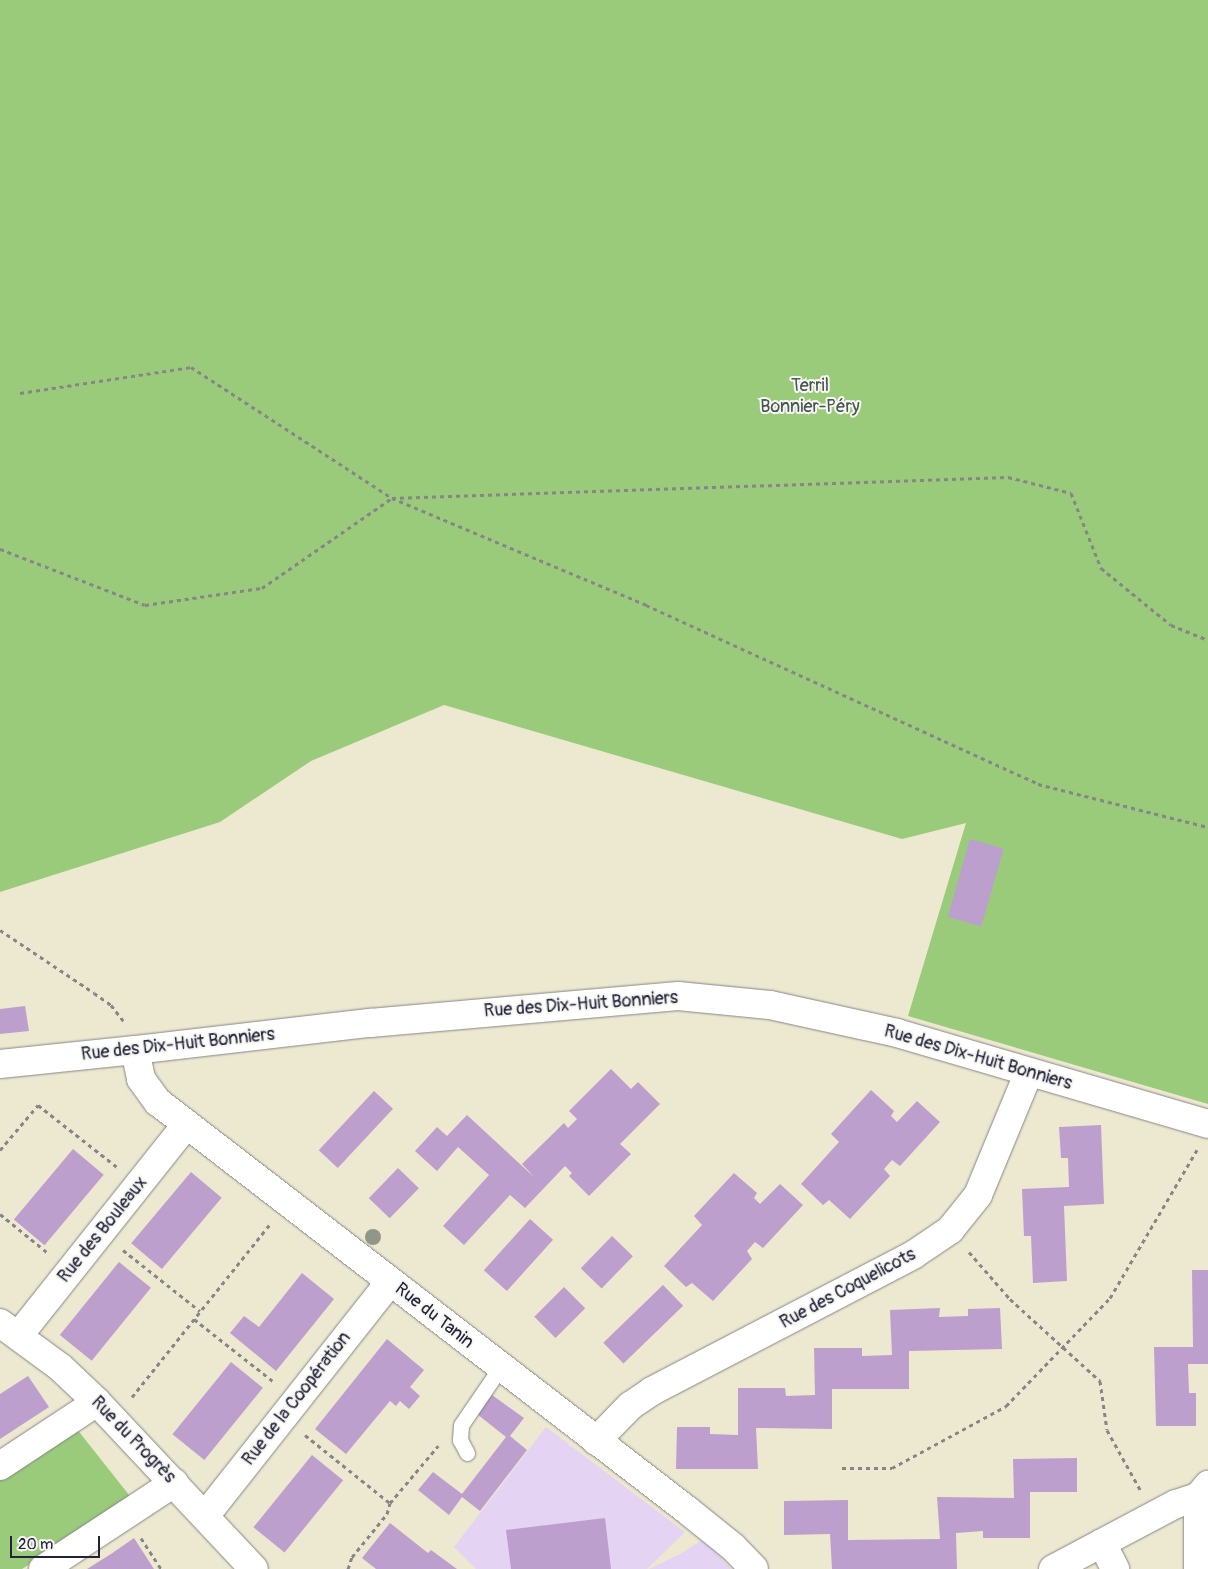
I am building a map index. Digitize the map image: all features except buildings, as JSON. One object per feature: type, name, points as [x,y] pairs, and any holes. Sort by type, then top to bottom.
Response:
[{"type":"street","name":"Rue des Dix-Huit Bonniers","points":[[0,1064],[380,1022],[678,996],[770,1005],[897,1033],[1029,1072],[1203,1135]]},
{"type":"street","name":"Rue du Tanin","points":[[133,1050],[141,1079],[158,1102],[733,1547],[754,1569]]},
{"type":"street","name":"Rue des Coquelicots","points":[[596,1441],[630,1406],[652,1391],[914,1254],[950,1230],[978,1194],[1029,1072]]},
{"type":"street","name":"Rue des Bouleaux","points":[[9,1329],[70,1270],[186,1125]]},
{"type":"street","name":"Rue de la Coopération","points":[[205,1516],[390,1282]]},
{"type":"street","name":"Rue du Progrès","points":[[9,1329],[60,1367],[106,1410],[254,1569]]},
{"type":"street","points":[[0,1466],[106,1410]]},
{"type":"street","points":[[43,1569],[174,1483]]},
{"type":"street","points":[[1053,1569],[1203,1491]]},
{"type":"street","points":[[1198,1569],[1203,1491]]},
{"type":"street","points":[[1102,1543],[1115,1569]]},
{"type":"lane","points":[[467,1453],[460,1440],[460,1425],[500,1368]]},
{"type":"path","points":[[20,393],[191,367],[392,498],[646,605],[1038,784],[1208,827]]},
{"type":"path","points":[[0,549],[145,605],[262,588],[392,498],[1008,477],[1071,493],[1101,568],[1171,626],[1208,640]]},
{"type":"path","points":[[0,930],[110,1005],[124,1020],[133,1050]]},
{"type":"path","points":[[0,1150],[38,1105],[139,1184]]},
{"type":"path","points":[[842,1468],[892,1468],[1006,1406],[1110,1298],[1203,1135]]},
{"type":"path","points":[[106,1410],[194,1319],[287,1203]]},
{"type":"path","points":[[0,1214],[70,1270]]},
{"type":"path","points":[[950,1230],[1010,1299],[1100,1381],[1108,1430],[1155,1515]]},
{"type":"path","points":[[101,1232],[200,1311]]},
{"type":"path","points":[[194,1319],[390,1503]]},
{"type":"path","points":[[348,1569],[352,1557],[387,1514],[390,1503],[422,1464],[460,1425]]},
{"type":"path","points":[[126,1516],[161,1569]]},
{"type":"shaded area","points":[[546,1427],[685,1532],[647,1569],[476,1569],[454,1547]]},
{"type":"shaded area","points":[[704,1539],[731,1569],[649,1569],[680,1554]]},
{"type":"green space","name":"Terril Bonnier-Péry","points":[[0,0],[1208,0],[1208,1104],[908,1016],[966,823],[902,839],[444,705],[311,761],[220,822],[0,892]]},
{"type":"green space","points":[[76,1428],[133,1500],[22,1569],[0,1569],[0,1477]]}]
